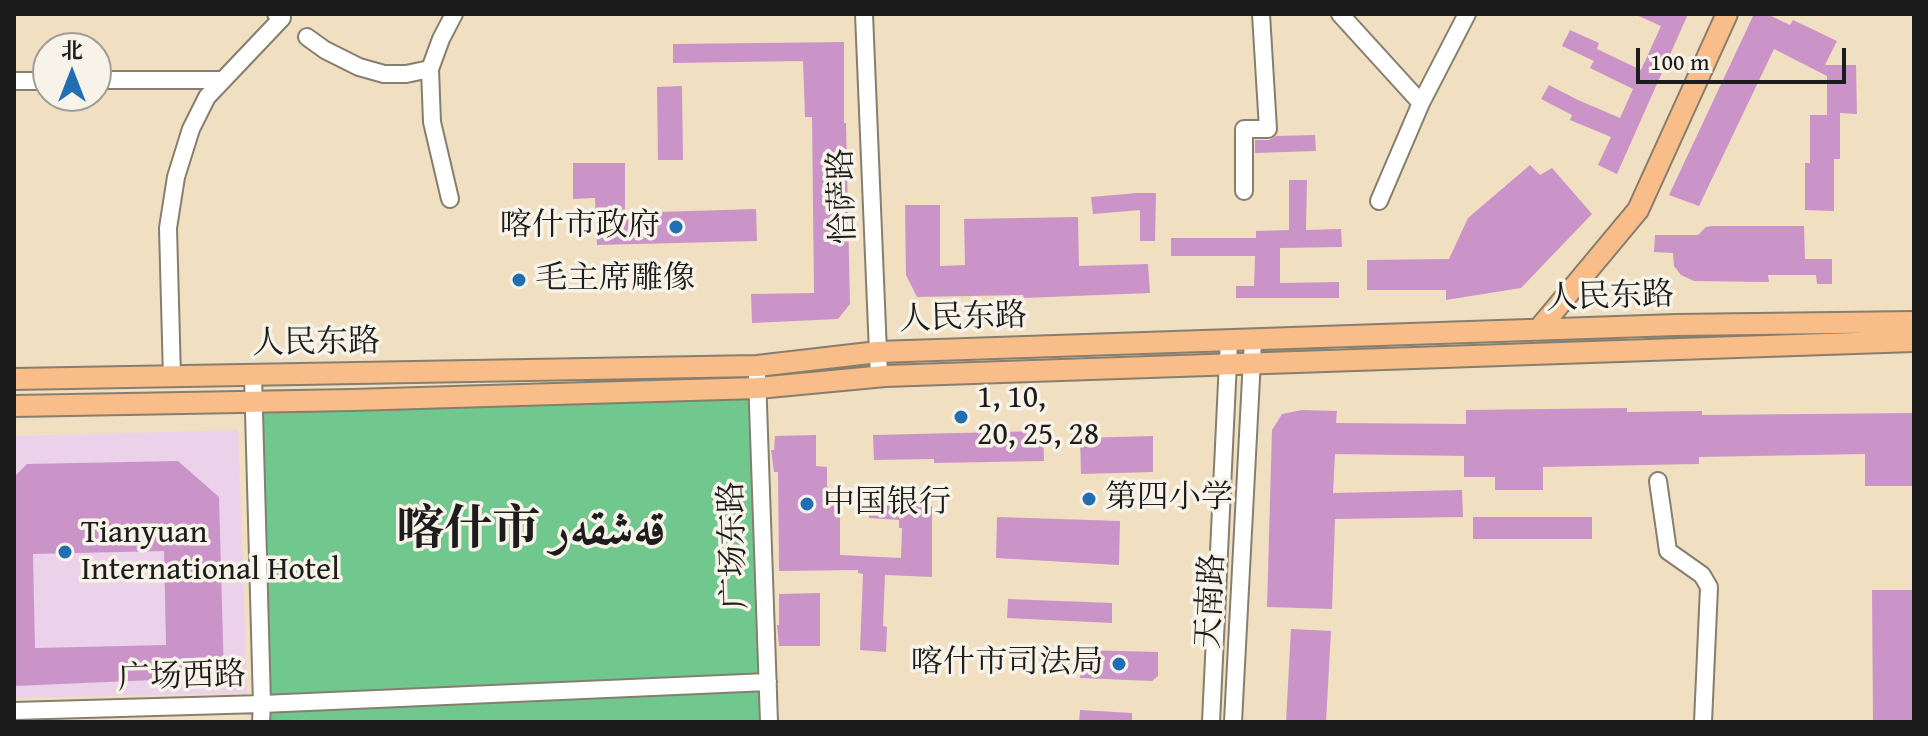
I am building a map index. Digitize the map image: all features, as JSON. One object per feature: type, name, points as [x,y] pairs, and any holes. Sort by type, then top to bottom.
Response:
[{"type":"main road","points":[[1538,330],[1638,210],[1727,14]]},
{"type":"main road","name":"人民东路","points":[[14,379],[757,366],[878,352],[1676,325],[1914,322]]},
{"type":"main road","name":"人民东路","points":[[14,406],[758,388],[879,377],[1914,341]]},
{"type":"street","points":[[450,199],[432,122],[430,69],[454,14]]},
{"type":"street","name":"恰萨路","points":[[864,14],[879,377]]},
{"type":"street","points":[[1244,191],[1244,129],[1268,129],[1261,14]]},
{"type":"street","points":[[1340,14],[1421,103]]},
{"type":"street","points":[[1379,201],[1421,103],[1467,14]]},
{"type":"street","points":[[172,377],[168,228],[176,177],[191,129],[207,97],[279,16]]},
{"type":"street","points":[[307,37],[359,67],[384,74],[430,69]]},
{"type":"street","points":[[112,80],[220,80]]},
{"type":"street","name":"天南路","points":[[1211,722],[1229,340]]},
{"type":"street","name":"天南路","points":[[1233,722],[1253,340]]},
{"type":"street","name":"广场东路","points":[[757,366],[769,722]]},
{"type":"street","name":"广场西路","points":[[14,711],[262,704],[253,375]]},
{"type":"street","points":[[1658,481],[1668,551],[1702,575],[1709,587],[1703,722]]},
{"type":"street","points":[[261,722],[262,704],[768,682]]},
{"type":"shaded area","points":[[238,430],[247,693],[14,698],[14,436]]},
{"type":"green space","points":[[758,388],[769,722],[261,722],[253,402]]},
{"type":"building","points":[[1634,14],[1688,14],[1617,174],[1598,165],[1611,137],[1570,120],[1572,115],[1541,99],[1549,85],[1620,118],[1633,89],[1590,68],[1594,61],[1562,46],[1570,30],[1599,43],[1597,49],[1641,70],[1661,26]]},
{"type":"building","points":[[1754,14],[1767,14],[1790,25],[1793,20],[1837,41],[1825,65],[1856,65],[1857,114],[1840,113],[1840,159],[1834,159],[1834,211],[1805,210],[1805,163],[1810,163],[1810,115],[1827,115],[1827,76],[1774,49],[1699,206],[1669,195]]},
{"type":"building","points":[[844,42],[850,304],[838,319],[752,323],[751,294],[814,293],[812,117],[805,117],[803,61],[673,63],[673,44]]},
{"type":"building","points":[[682,86],[683,160],[658,160],[657,87]]},
{"type":"building","points":[[1315,135],[1316,151],[1255,153],[1255,140]]},
{"type":"building","name":"喀什市政府","points":[[573,163],[625,163],[625,213],[756,209],[757,241],[597,245],[595,198],[573,199]]},
{"type":"building","points":[[1530,165],[1540,175],[1552,168],[1592,214],[1521,288],[1446,300],[1446,290],[1367,290],[1367,260],[1449,259],[1468,218]]},
{"type":"building","points":[[1289,180],[1307,180],[1306,230],[1341,229],[1342,247],[1280,248],[1280,283],[1339,282],[1339,298],[1236,298],[1236,286],[1254,286],[1255,256],[1171,256],[1171,238],[1256,238],[1256,231],[1289,230]]},
{"type":"building","points":[[1156,193],[1155,241],[1140,241],[1140,210],[1093,214],[1091,197]]},
{"type":"building","points":[[905,205],[940,205],[940,266],[965,265],[964,219],[1078,217],[1079,266],[1148,264],[1150,293],[1024,298],[1023,295],[917,297],[906,275]]},
{"type":"building","points":[[1804,226],[1805,259],[1832,259],[1832,284],[1817,284],[1816,275],[1768,275],[1769,282],[1694,281],[1681,275],[1674,266],[1673,253],[1654,252],[1655,235],[1698,235],[1706,227]]},
{"type":"building","points":[[1627,408],[1627,412],[1702,411],[1702,415],[1914,413],[1914,486],[1865,486],[1865,454],[1699,457],[1699,464],[1543,467],[1543,490],[1495,490],[1495,477],[1464,477],[1464,456],[1335,454],[1333,493],[1462,490],[1463,517],[1335,519],[1332,609],[1267,607],[1272,430],[1282,414],[1302,410],[1337,411],[1336,423],[1466,424],[1466,410]]},
{"type":"building","points":[[1043,431],[1044,461],[934,463],[934,459],[874,460],[873,435]]},
{"type":"building","points":[[816,435],[816,466],[827,467],[827,486],[840,512],[840,555],[901,558],[902,528],[899,528],[899,520],[869,518],[869,500],[921,502],[921,506],[932,506],[932,577],[885,575],[883,626],[887,627],[886,652],[860,650],[863,574],[858,570],[779,571],[778,472],[774,472],[771,450],[774,450],[775,436]]},
{"type":"building","points":[[1153,436],[1153,472],[1081,474],[1080,438]]},
{"type":"building","name":"Tianyuan International Hotel","points":[[178,461],[219,497],[224,677],[14,686],[14,477],[27,464]],"holes":[[[164,551],[166,645],[35,648],[33,554]]]},
{"type":"building","name":"第四小学","points":[[997,517],[1120,521],[1119,565],[996,558]]},
{"type":"building","points":[[1473,517],[1592,517],[1592,539],[1473,539]]},
{"type":"building","points":[[1872,590],[1914,590],[1914,722],[1873,722]]},
{"type":"building","points":[[820,593],[820,646],[779,646],[779,594]]},
{"type":"building","name":"第四小学","points":[[1008,599],[1112,603],[1112,623],[1007,618]]},
{"type":"building","points":[[1291,629],[1331,631],[1326,722],[1286,722]]},
{"type":"building","name":"喀什市司法局","points":[[1081,650],[1158,652],[1158,676],[1152,681],[1080,678]]},
{"type":"building","points":[[1080,710],[1132,713],[1132,722],[1079,722]]},
{"type":"place","name":"喀什市政府","points":[[676,227]]},
{"type":"place","name":"毛主席雕像","points":[[519,280]]},
{"type":"place","name":"1, 10, 20, 25, 28","points":[[961,417]]},
{"type":"place","name":"第四小学","points":[[1089,499]]},
{"type":"place","name":"中国银行","points":[[807,504]]},
{"type":"place","name":"Tianyuan International Hotel","points":[[65,552]]},
{"type":"place","name":"喀什市司法局","points":[[1119,664]]},
{"type":"district","name":"喀什市 قەشقەر","points":[[531,532]]}]
